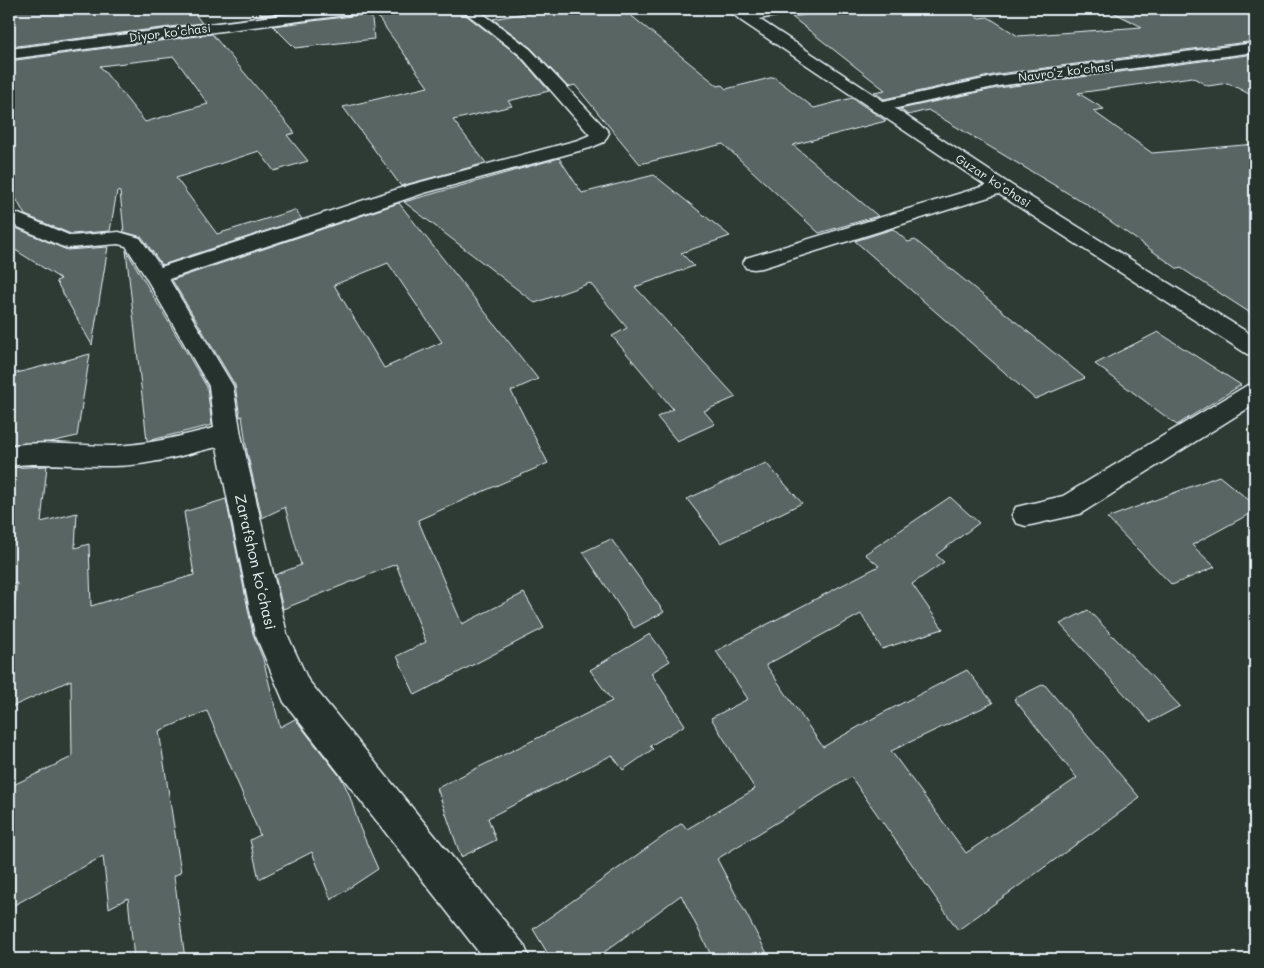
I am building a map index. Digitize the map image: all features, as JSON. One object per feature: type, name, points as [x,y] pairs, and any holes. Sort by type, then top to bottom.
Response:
[{"type":"street","name":"Diyor koʻchasi","points":[[9,54],[360,9]]},
{"type":"street","points":[[156,276],[417,189],[584,144],[598,138],[600,134],[594,126],[525,52],[468,9]]},
{"type":"street","points":[[740,13],[792,9]]},
{"type":"street","name":"Guzar koʻchasi","points":[[740,13],[1001,187],[1255,348]]},
{"type":"street","name":"Navroʻz koʻchasi","points":[[879,107],[998,81],[1255,47]]},
{"type":"street","points":[[754,263],[1001,187]]},
{"type":"street","name":"Zarafshon koʻchasi","points":[[9,216],[68,242],[119,238],[133,242],[156,276],[221,386],[228,435],[271,634],[296,691],[510,959]]},
{"type":"street","points":[[1026,515],[1070,506],[1255,392]]},
{"type":"street","points":[[9,456],[64,452],[111,456],[140,453],[228,435]]},
{"type":"building","points":[[9,9],[191,9],[202,23],[9,47]]},
{"type":"building","points":[[255,9],[316,9],[262,15]]},
{"type":"building","points":[[371,9],[374,39],[295,48],[273,26],[360,15],[367,13]]},
{"type":"building","points":[[423,9],[458,9],[519,56],[549,91],[508,101],[512,106],[453,120],[486,163],[401,186],[343,107],[428,87],[377,16]]},
{"type":"building","points":[[549,9],[623,9],[718,86],[722,85],[726,89],[774,77],[814,108],[852,98],[886,121],[793,145],[878,216],[819,233],[723,144],[640,164],[575,85],[568,87],[531,48],[493,19]]},
{"type":"building","points":[[842,9],[964,9],[979,18],[988,17],[1018,36],[1142,27],[1107,9],[1255,9],[1255,41],[998,74],[884,99],[874,92],[885,90],[792,17]]},
{"type":"building","points":[[212,34],[295,133],[287,135],[308,161],[274,171],[259,151],[176,178],[217,234],[295,210],[302,219],[162,265],[142,237],[124,232],[120,192],[117,191],[110,231],[71,234],[25,215],[9,186],[9,61]],"holes":[[[174,57],[208,104],[145,122],[100,66]]]},
{"type":"building","points":[[1255,54],[1255,97],[1228,83],[1208,86],[1192,77],[1078,93],[1104,109],[1093,111],[1152,153],[1255,144],[1255,316],[1181,268],[1178,269],[1086,204],[928,110],[908,115],[900,109],[998,88]]},
{"type":"building","points":[[559,158],[582,193],[654,175],[730,236],[681,253],[694,266],[635,287],[736,397],[704,411],[715,424],[677,441],[657,417],[673,409],[612,336],[627,328],[590,283],[535,303],[404,202]]},
{"type":"building","points":[[399,203],[538,379],[511,391],[548,463],[418,520],[462,624],[524,593],[544,628],[415,695],[397,656],[426,642],[396,564],[283,609],[275,575],[301,565],[285,507],[262,518],[247,452],[235,385],[172,280]],"holes":[[[388,263],[442,342],[384,368],[334,285]]]},
{"type":"building","points":[[9,225],[67,250],[108,247],[92,345],[56,281],[61,279],[9,246]]},
{"type":"building","points":[[893,229],[908,242],[915,240],[1085,378],[1035,399],[855,241]]},
{"type":"building","points":[[126,250],[207,387],[212,425],[147,441]]},
{"type":"building","points":[[1158,332],[1241,385],[1177,425],[1095,364]]},
{"type":"building","points":[[90,354],[77,436],[51,442],[9,444],[9,375]]},
{"type":"building","points":[[766,463],[802,503],[721,543],[687,499]]},
{"type":"building","points":[[47,466],[41,522],[77,513],[75,548],[89,544],[91,606],[194,575],[184,512],[226,499],[253,634],[263,659],[280,727],[295,719],[342,779],[378,869],[331,900],[312,852],[259,879],[250,840],[260,835],[207,711],[159,731],[181,872],[174,876],[185,959],[134,959],[128,898],[109,908],[103,856],[9,908],[9,787],[72,757],[71,680],[9,708],[9,648],[17,583],[9,585],[9,468]]},
{"type":"building","points":[[1219,476],[1255,505],[1255,511],[1192,545],[1215,567],[1172,585],[1107,518]]},
{"type":"building","points":[[950,497],[979,523],[936,555],[944,562],[912,584],[943,629],[882,649],[861,614],[766,665],[823,747],[879,715],[967,670],[993,703],[891,751],[966,853],[1077,778],[1014,699],[1044,684],[1140,798],[958,930],[851,777],[717,859],[770,959],[713,959],[681,895],[595,959],[551,959],[533,929],[682,823],[687,829],[755,789],[711,718],[748,699],[716,651],[879,566],[865,554]]},
{"type":"building","points":[[611,539],[664,612],[634,628],[583,552]]},
{"type":"building","points":[[1088,610],[1180,706],[1150,722],[1060,624]]},
{"type":"building","points":[[650,634],[670,661],[651,673],[685,725],[650,746],[653,749],[623,770],[612,755],[488,818],[496,840],[461,857],[437,788],[612,701],[590,670]]}]
